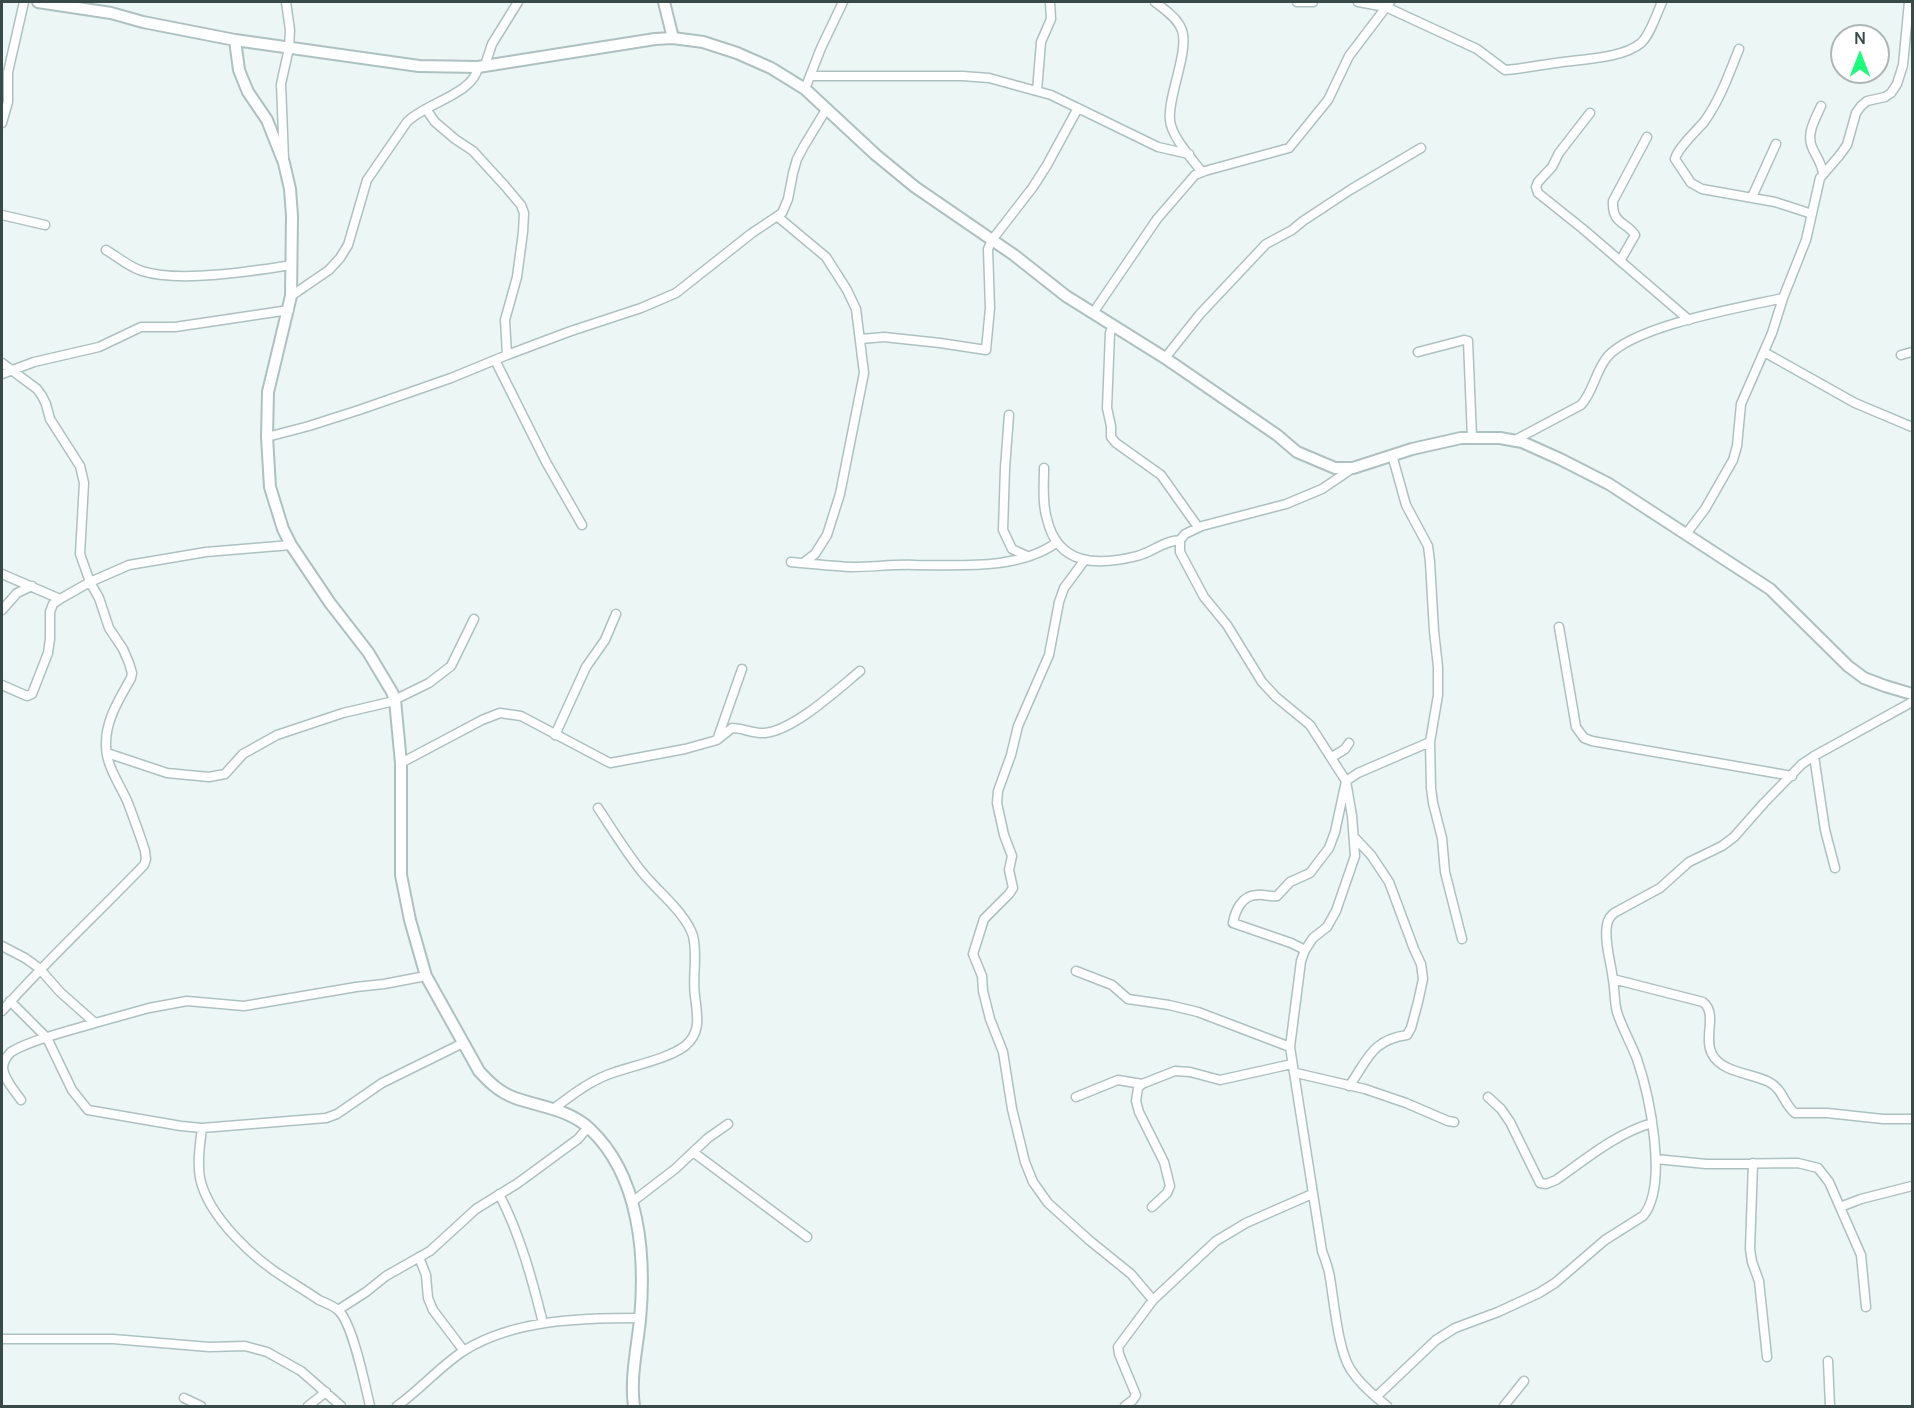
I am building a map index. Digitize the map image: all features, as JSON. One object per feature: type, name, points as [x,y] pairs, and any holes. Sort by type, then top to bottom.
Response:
[{"type":"street","points":[[2,123],[8,102],[8,72],[24,2]]},
{"type":"street","points":[[38,2],[111,13],[143,22],[235,40],[419,66],[482,66],[673,38],[703,42],[737,52],[765,65],[805,89],[893,170],[1014,255],[1066,297],[1165,358],[1274,433],[1297,452],[1335,468],[1353,468]]},
{"type":"street","points":[[284,163],[281,84],[289,48],[290,23],[286,2]]},
{"type":"street","points":[[291,297],[329,270],[340,258],[348,245],[367,180],[407,122],[414,115],[475,78],[492,44],[518,2]]},
{"type":"street","points":[[664,2],[673,38]]},
{"type":"street","points":[[805,89],[843,2]]},
{"type":"street","points":[[1037,91],[1041,42],[1051,19],[1050,2]]},
{"type":"street","points":[[1155,2],[1174,18],[1182,30],[1179,72],[1172,96],[1170,120],[1172,128],[1202,171]]},
{"type":"street","points":[[1297,2],[1313,2]]},
{"type":"street","points":[[1358,2],[1388,4],[1477,49],[1502,69],[1507,70],[1558,62],[1590,60],[1629,49],[1645,39],[1662,2]]},
{"type":"street","points":[[1686,534],[1705,509],[1733,460],[1737,446],[1741,404],[1764,352],[1806,240],[1822,174],[1847,145],[1856,113],[1861,106],[1867,101],[1885,97],[1897,84],[1903,65],[1909,2]]},
{"type":"street","points":[[1093,313],[1157,219],[1195,175],[1202,171],[1289,148],[1328,100],[1349,56],[1388,4]]},
{"type":"street","points":[[235,40],[239,70],[248,92],[267,120],[284,163],[290,189],[291,297],[268,392],[267,437],[270,487],[280,522],[291,545],[330,603],[368,652],[395,700],[402,763],[401,876],[410,920],[426,976],[479,1071],[495,1087],[513,1098],[553,1108],[588,1127],[610,1153],[623,1179],[632,1202],[640,1250],[642,1296],[633,1383],[634,1407]]},
{"type":"street","points":[[1739,49],[1715,107],[1675,159],[1691,183],[1696,186],[1752,197],[1812,214]]},
{"type":"street","points":[[810,76],[989,78],[1051,95],[1158,147],[1189,154]]},
{"type":"street","points":[[1821,106],[1810,136],[1812,147],[1821,162],[1822,174]]},
{"type":"street","points":[[267,437],[309,426],[451,378],[676,293],[752,233],[778,217],[788,199],[797,159],[827,108]]},
{"type":"street","points":[[861,339],[884,338],[986,350],[990,308],[987,254],[992,240],[1033,187],[1078,108]]},
{"type":"street","points":[[426,109],[435,122],[473,152],[506,186],[522,209],[524,224],[517,277],[504,326],[507,355]]},
{"type":"street","points":[[1590,113],[1559,153],[1552,167],[1538,182],[1536,189],[1689,320]]},
{"type":"street","points":[[1620,261],[1635,235],[1633,231],[1618,221],[1612,205],[1647,137]]},
{"type":"street","points":[[1752,197],[1776,144]]},
{"type":"street","points":[[1165,358],[1200,314],[1266,244],[1421,148]]},
{"type":"street","points":[[2,215],[45,225]]},
{"type":"street","points":[[778,217],[832,265],[852,298],[861,339],[864,378],[840,494],[823,544],[803,563]]},
{"type":"street","points":[[106,250],[132,267],[152,274],[241,272],[292,265]]},
{"type":"street","points":[[1515,440],[1581,405],[1588,396],[1603,363],[1621,345],[1640,336],[1689,320],[1783,298]]},
{"type":"street","points":[[2,374],[34,362],[99,347],[141,327],[175,327],[289,310]]},
{"type":"street","points":[[1113,325],[1110,333],[1107,397],[1111,436],[1116,443],[1161,475],[1198,527]]},
{"type":"street","points":[[1418,352],[1464,340],[1468,342],[1472,438]]},
{"type":"street","points":[[1764,352],[1855,403],[1912,427]]},
{"type":"street","points":[[1901,355],[1912,352]]},
{"type":"street","points":[[495,360],[546,462],[582,525]]},
{"type":"street","points":[[2,363],[37,389],[46,404],[50,419],[80,466],[84,483],[80,554],[113,636],[123,649],[132,673],[113,712],[105,743],[109,762],[146,851],[144,865],[39,968],[2,1011]]},
{"type":"street","points":[[1009,415],[1003,530],[1012,549],[1027,556]]},
{"type":"street","points":[[1387,1407],[1351,1370],[1345,1354],[1330,1276],[1322,1251],[1296,1073],[1292,1064],[1290,1047],[1298,976],[1305,950],[1312,938],[1327,927],[1336,911],[1355,856],[1355,838],[1346,781],[1310,725],[1276,697],[1262,682],[1227,625],[1204,597],[1182,557],[1180,540],[1185,534],[1198,527],[1286,504],[1322,489],[1353,468],[1392,455],[1448,440],[1500,438],[1515,440],[1560,459],[1609,484],[1770,589],[1848,666],[1864,678],[1912,694]]},
{"type":"street","points":[[1392,455],[1406,505],[1428,546],[1438,667],[1438,695],[1430,742],[1433,803],[1442,838],[1445,872],[1461,939]]},
{"type":"street","points":[[1044,468],[1046,518],[1056,543],[1084,561],[1116,560],[1138,556],[1166,542],[1180,540]]},
{"type":"street","points":[[791,562],[852,567],[916,565],[961,567],[990,564],[1037,554],[1056,543]]},
{"type":"street","points":[[2,685],[27,696],[32,694],[48,653],[50,612],[53,604],[90,582],[129,565],[187,554],[291,545]]},
{"type":"street","points":[[1084,561],[1064,588],[1059,602],[1049,655],[1018,726],[998,791],[997,803],[1004,835],[1012,856],[1009,870],[1013,888],[984,919],[973,954],[982,976],[990,1019],[1003,1052],[1012,1109],[1025,1162],[1033,1182],[1048,1203],[1131,1274],[1153,1300]]},
{"type":"street","points":[[2,574],[60,599]]},
{"type":"street","points":[[2,610],[13,597],[32,586]]},
{"type":"street","points":[[555,735],[586,667],[605,640],[616,614]]},
{"type":"street","points":[[107,753],[167,773],[222,776],[243,754],[277,735],[343,713],[395,700],[429,683],[451,666],[474,619]]},
{"type":"street","points":[[1559,627],[1576,727],[1584,738],[1792,776]]},
{"type":"street","points":[[717,741],[742,669]]},
{"type":"street","points":[[402,763],[482,720],[500,713],[521,716],[610,763],[717,741],[732,728],[763,734],[791,723],[820,704],[860,671]]},
{"type":"street","points":[[1376,1397],[1436,1340],[1455,1328],[1539,1293],[1555,1283],[1605,1239],[1648,1211],[1656,1159],[1652,1123],[1646,1087],[1616,1006],[1606,934],[1608,919],[1614,913],[1660,888],[1689,862],[1722,846],[1734,837],[1802,764],[1912,702]]},
{"type":"street","points":[[1305,950],[1233,923],[1235,913],[1248,897],[1257,894],[1277,896],[1290,882],[1310,873],[1329,848],[1346,781],[1430,742]]},
{"type":"street","points":[[1332,757],[1349,744]]},
{"type":"street","points":[[1814,756],[1825,830],[1835,868]]},
{"type":"street","points":[[553,1108],[584,1086],[607,1075],[683,1047],[693,1038],[698,1025],[693,983],[695,946],[693,935],[680,914],[641,871],[598,808]]},
{"type":"street","points":[[1349,1086],[1370,1055],[1382,1043],[1389,1038],[1407,1035],[1415,1014],[1423,979],[1421,964],[1389,882],[1371,855],[1355,838]]},
{"type":"street","points":[[2,946],[39,968],[60,992],[95,1023]]},
{"type":"street","points":[[1076,971],[1112,985],[1128,999],[1198,1012],[1290,1047]]},
{"type":"street","points":[[21,1100],[3,1072],[7,1056],[47,1038],[95,1023],[149,1008],[187,1001],[244,1006],[426,976]]},
{"type":"street","points":[[1613,979],[1704,1002],[1709,1006],[1708,1037],[1713,1056],[1735,1071],[1770,1082],[1779,1089],[1788,1106],[1796,1113],[1912,1119]]},
{"type":"street","points":[[10,1001],[47,1038],[72,1090],[88,1110],[202,1128],[326,1118],[337,1114],[382,1083],[463,1043]]},
{"type":"street","points":[[1076,1097],[1118,1080],[1142,1084],[1180,1070],[1220,1080],[1292,1064]]},
{"type":"street","points":[[1296,1073],[1395,1099],[1454,1122]]},
{"type":"street","points":[[1142,1084],[1137,1092],[1136,1101],[1139,1112],[1164,1162],[1170,1186],[1167,1193],[1152,1207]]},
{"type":"street","points":[[1488,1097],[1501,1109],[1510,1122],[1540,1184],[1556,1180],[1619,1138],[1652,1123]]},
{"type":"street","points":[[632,1202],[728,1124]]},
{"type":"street","points":[[338,1310],[386,1276],[437,1246],[476,1209],[518,1183],[570,1145],[588,1127]]},
{"type":"street","points":[[202,1128],[200,1177],[206,1194],[223,1224],[246,1248],[283,1277],[338,1310],[350,1328],[370,1407]]},
{"type":"street","points":[[693,1152],[807,1237]]},
{"type":"street","points":[[1656,1159],[1707,1164],[1798,1163],[1815,1166],[1824,1173],[1860,1255],[1866,1307]]},
{"type":"street","points":[[1753,1163],[1750,1249],[1759,1281],[1767,1357]]},
{"type":"street","points":[[1840,1207],[1861,1199],[1912,1186]]},
{"type":"street","points":[[499,1194],[523,1250],[543,1323]]},
{"type":"street","points":[[1125,1407],[1136,1395],[1118,1347],[1153,1300],[1193,1261],[1221,1238],[1246,1223],[1312,1194]]},
{"type":"street","points":[[418,1257],[426,1275],[428,1298],[433,1310],[464,1351]]},
{"type":"street","points":[[397,1407],[464,1351],[486,1339],[543,1323],[640,1318]]},
{"type":"street","points":[[2,1339],[113,1339],[209,1347],[245,1346],[267,1352],[290,1364],[313,1380],[341,1407]]},
{"type":"street","points":[[1828,1361],[1830,1407]]},
{"type":"street","points":[[1504,1407],[1524,1381]]},
{"type":"street","points":[[308,1407],[326,1392]]},
{"type":"street","points":[[184,1398],[201,1407]]}]
